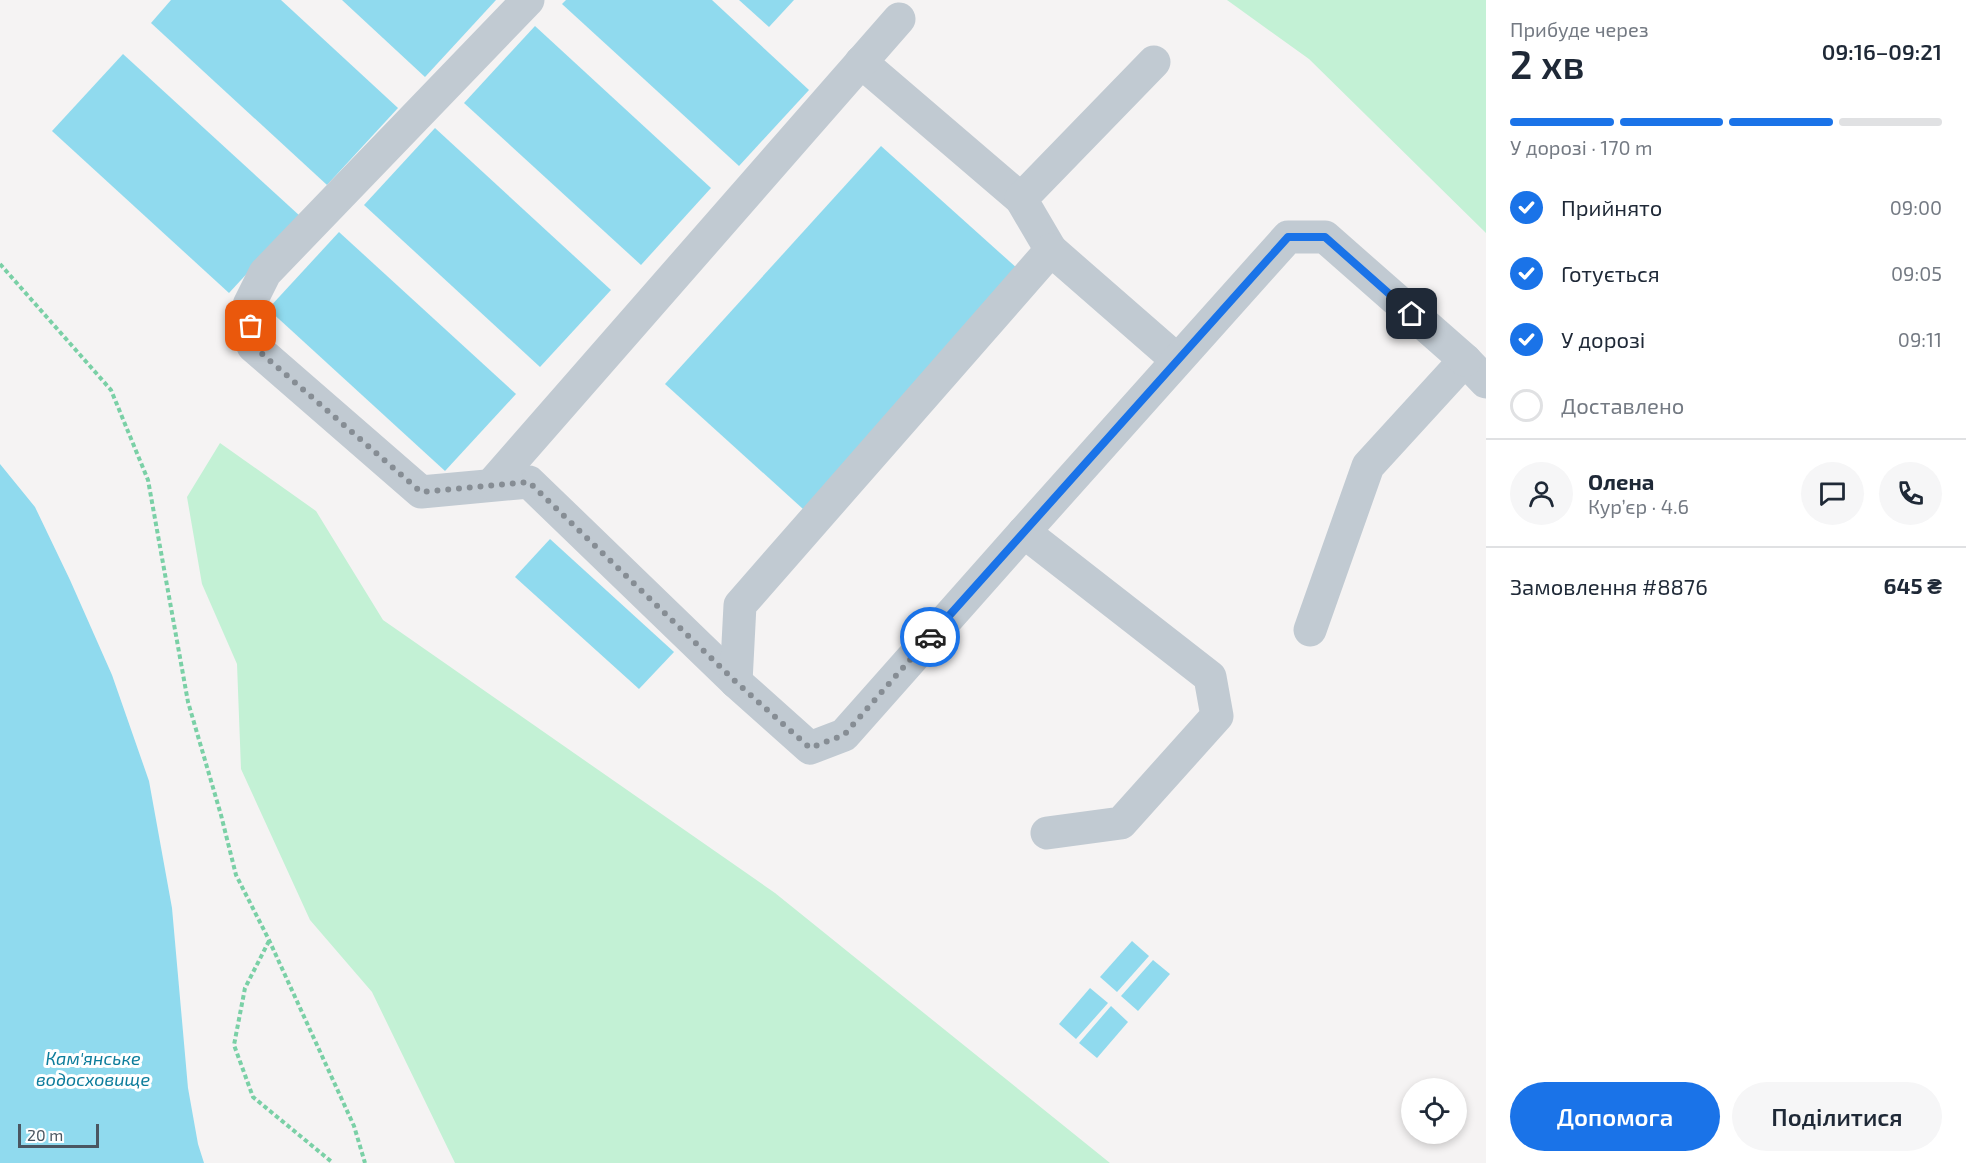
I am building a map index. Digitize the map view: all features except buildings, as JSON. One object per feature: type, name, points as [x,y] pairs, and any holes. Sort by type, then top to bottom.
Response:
[{"type":"lane","points":[[528,0],[265,273],[249,305],[253,346],[421,492],[529,482],[736,682],[810,748],[844,735],[1288,237],[1325,237],[1475,371],[1368,466],[1311,630]]},
{"type":"lane","points":[[492,484],[899,19]]},
{"type":"lane","points":[[861,62],[1021,199],[1051,249],[1177,360]]},
{"type":"lane","points":[[1021,199],[1154,62]]},
{"type":"lane","points":[[736,682],[740,604],[1051,249]]},
{"type":"lane","points":[[1024,532],[1210,677],[1216,716],[1121,823],[1047,833]]},
{"type":"path","points":[[0,264],[111,390],[148,480],[188,702],[236,875],[269,940],[354,1126],[365,1163]]},
{"type":"path","points":[[269,940],[245,988],[234,1045],[253,1097],[333,1163]]},
{"type":"green space","points":[[1227,0],[1486,0],[1486,233],[1309,59]]},
{"type":"green space","points":[[220,443],[316,511],[383,620],[775,893],[1110,1163],[455,1163],[372,992],[310,920],[241,769],[237,664],[202,584],[187,497]]},
{"type":"water","points":[[171,0],[281,0],[398,108],[327,185],[151,23]]},
{"type":"water","points":[[342,0],[496,0],[425,77]]},
{"type":"water","points":[[566,0],[712,0],[809,90],[739,166],[562,4]]},
{"type":"water","points":[[739,0],[794,0],[769,27]]},
{"type":"water","points":[[535,26],[711,188],[641,265],[464,103]]},
{"type":"water","points":[[123,54],[300,216],[229,293],[52,131]]},
{"type":"water","points":[[435,128],[611,290],[540,367],[364,205]]},
{"type":"water","points":[[881,146],[1019,270],[803,509],[665,384]]},
{"type":"water","points":[[339,232],[516,394],[445,471],[268,309]]},
{"type":"water","name":"Кам'янське водосховище","points":[[0,464],[35,507],[70,580],[112,675],[149,781],[172,908],[188,1088],[198,1144],[204,1163],[0,1163]]},
{"type":"water","points":[[550,539],[674,652],[639,689],[515,577]]},
{"type":"water","points":[[1132,941],[1149,956],[1117,992],[1100,977]]},
{"type":"water","points":[[1153,960],[1170,974],[1138,1011],[1121,996]]},
{"type":"water","points":[[1090,988],[1108,1003],[1076,1039],[1059,1024]]},
{"type":"water","points":[[1111,1006],[1128,1022],[1097,1058],[1079,1043]]},
{"type":"way so far","points":[[251,326],[253,346],[421,492],[529,482],[736,682],[810,748],[844,735],[930,637]]},
{"type":"route","points":[[930,637],[1288,237],[1325,237],[1412,314]]}]
